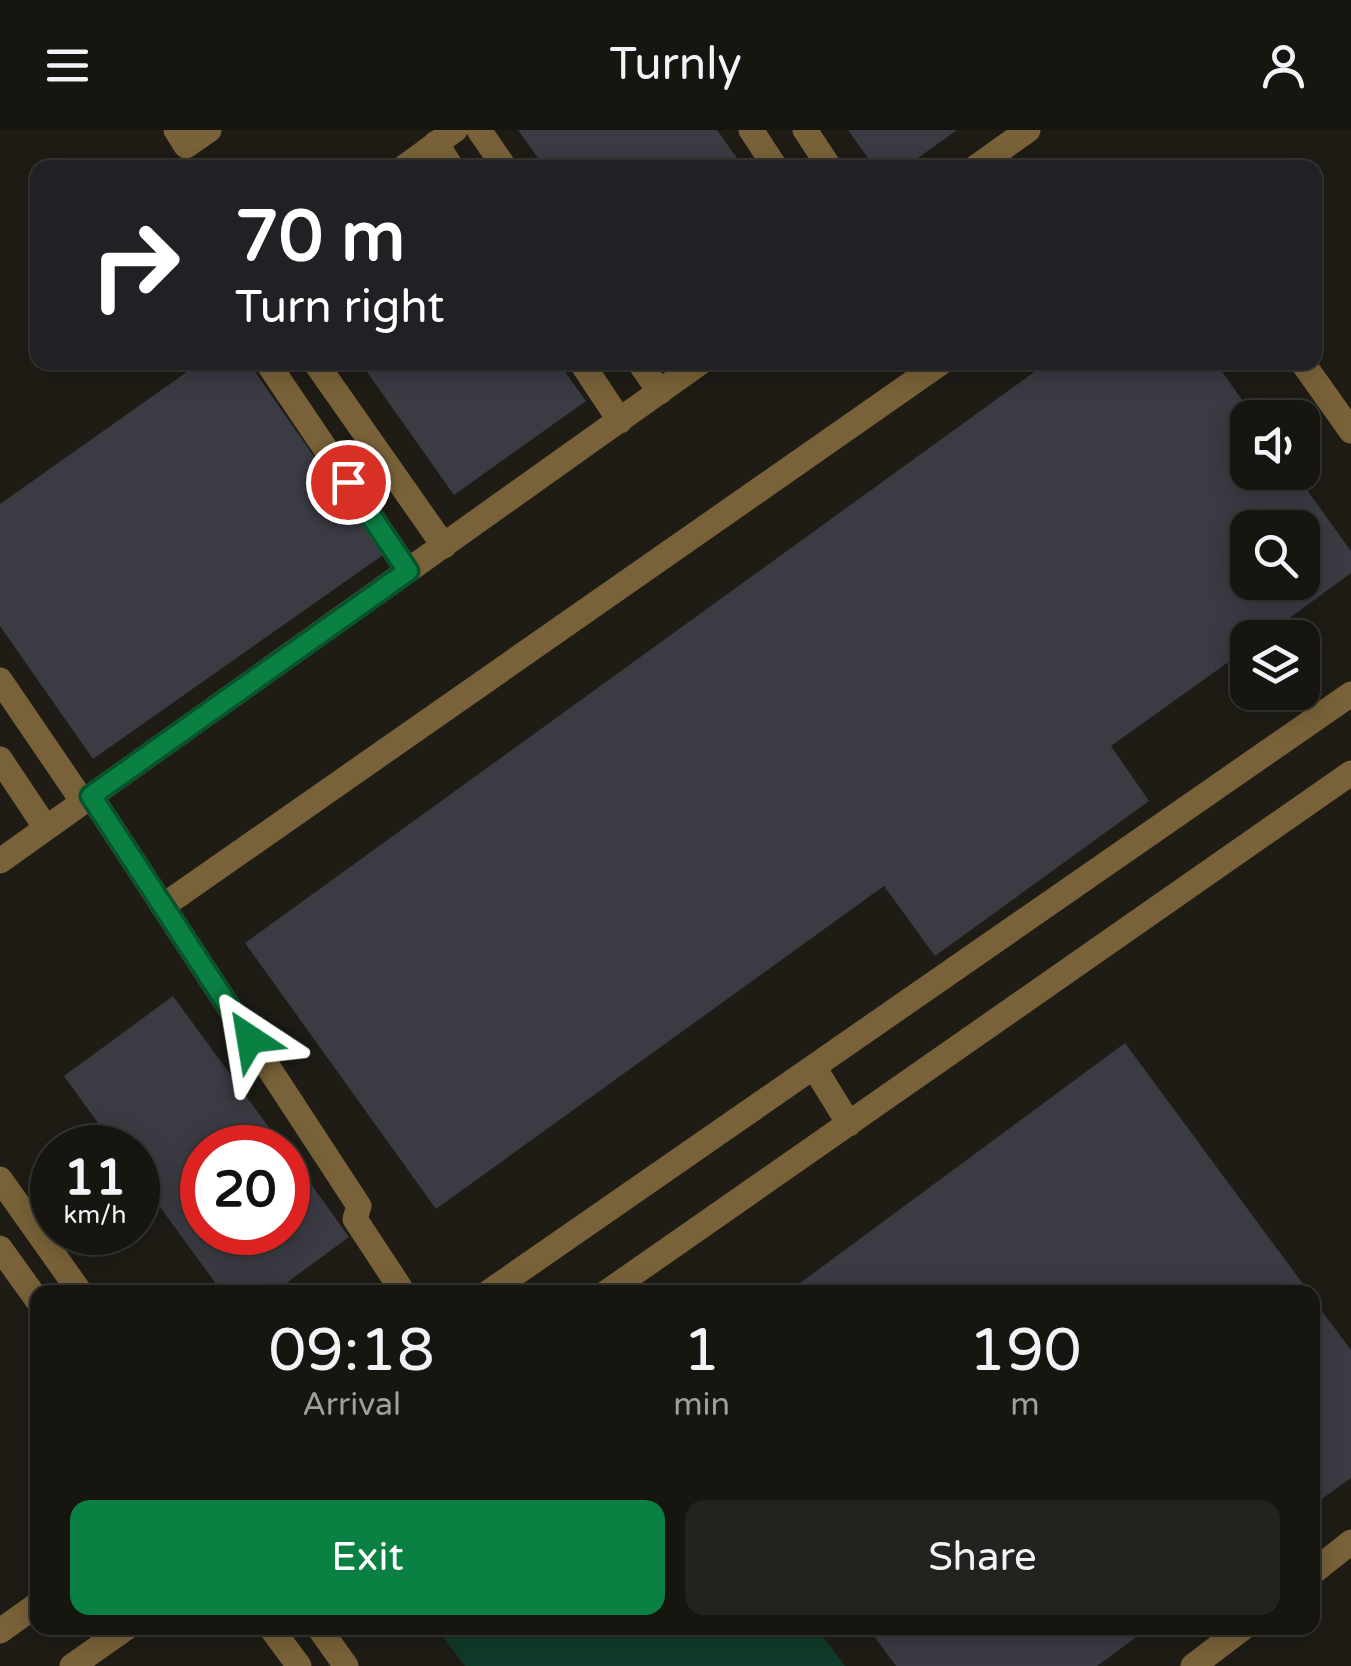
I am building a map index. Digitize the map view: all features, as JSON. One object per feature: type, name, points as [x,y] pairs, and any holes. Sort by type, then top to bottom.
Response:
[{"type":"lane","points":[[176,130],[186,146],[208,130]]},
{"type":"lane","points":[[479,130],[500,160]]},
{"type":"lane","points":[[751,130],[771,160]]},
{"type":"lane","points":[[805,130],[825,160]]},
{"type":"lane","points":[[987,160],[1028,130]]},
{"type":"lane","points":[[415,160],[446,137]]},
{"type":"lane","points":[[272,370],[408,571]]},
{"type":"lane","points":[[321,370],[444,546]]},
{"type":"lane","points":[[587,370],[620,420]]},
{"type":"lane","points":[[645,370],[660,392]]},
{"type":"lane","points":[[0,861],[690,370]]},
{"type":"lane","points":[[162,906],[931,370]]},
{"type":"lane","points":[[1308,370],[1351,431]]},
{"type":"lane","points":[[0,680],[162,906],[359,1206],[355,1219],[398,1285]]},
{"type":"lane","points":[[498,1285],[1351,694]]},
{"type":"lane","points":[[0,759],[46,828]]},
{"type":"lane","points":[[617,1285],[1351,772]]},
{"type":"lane","points":[[814,1067],[849,1124]]},
{"type":"lane","points":[[0,1179],[75,1285]]},
{"type":"lane","points":[[0,1248],[30,1290]]},
{"type":"lane","points":[[1320,1567],[1351,1542]]},
{"type":"lane","points":[[0,1631],[30,1610]]},
{"type":"lane","points":[[277,1635],[299,1666]]},
{"type":"lane","points":[[324,1635],[346,1666]]},
{"type":"lane","points":[[1194,1666],[1233,1635]]},
{"type":"lane","points":[[72,1666],[91,1638]]},
{"type":"green space","points":[[441,1635],[822,1635],[845,1666],[465,1666]]},
{"type":"building","points":[[518,130],[717,130],[738,160],[539,160]]},
{"type":"building","points":[[848,130],[957,130],[915,160],[869,160]]},
{"type":"building","points":[[190,370],[254,370],[383,555],[93,759],[0,626],[0,504]]},
{"type":"building","points":[[366,370],[564,370],[586,401],[454,495]]},
{"type":"building","points":[[1037,370],[1221,370],[1242,400],[1230,400],[1230,490],[1307,490],[1351,551],[1351,573],[1320,596],[1320,510],[1230,510],[1230,600],[1314,600],[1287,620],[1230,620],[1230,661],[1111,746],[1149,801],[935,956],[884,886],[436,1209],[245,943]]},
{"type":"building","points":[[173,996],[267,1125],[180,1125],[180,1234],[160,1207],[160,1125],[99,1125],[64,1076]]},
{"type":"building","points":[[1125,1043],[1304,1285],[797,1285]]},
{"type":"building","points":[[310,1183],[349,1237],[284,1285],[217,1285],[195,1255],[310,1255]]},
{"type":"building","points":[[1320,1309],[1351,1350],[1351,1478],[1320,1500]]},
{"type":"building","points":[[873,1635],[1139,1635],[1097,1666],[896,1666]]},
{"type":"route","points":[[250,1039],[91,796],[408,571],[348,482]]}]
